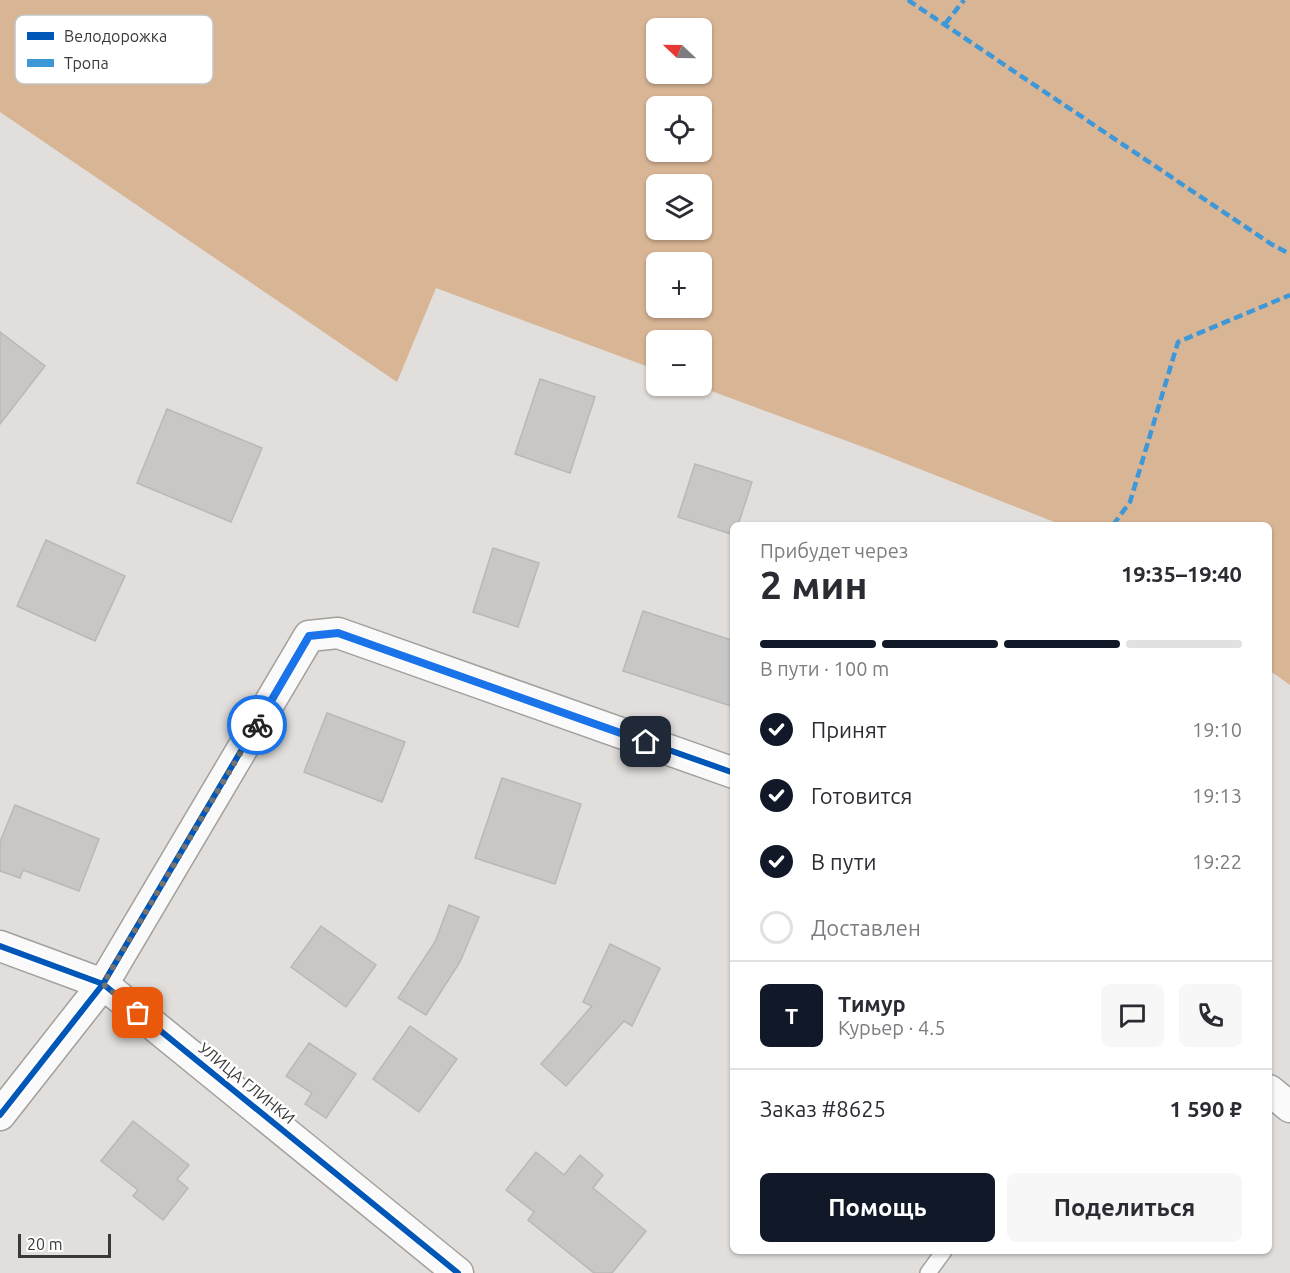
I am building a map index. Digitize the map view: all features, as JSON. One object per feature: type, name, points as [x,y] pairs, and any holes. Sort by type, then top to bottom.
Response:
[{"type":"street","points":[[0,1115],[103,984],[309,636],[338,633],[730,772]]},
{"type":"street","name":"УЛИЦА ГЛИНКИ","points":[[0,946],[103,984],[458,1273]]},
{"type":"street","points":[[1272,1092],[1290,1107]]},
{"type":"lane","points":[[928,1273],[942,1254]]},
{"type":"shaded area","points":[[0,0],[1290,0],[1290,685],[1272,672],[1272,522],[1054,522],[874,451],[712,391],[712,330],[646,330],[646,366],[436,288],[397,382],[0,112]]},
{"type":"building","points":[[0,332],[45,366],[0,424]]},
{"type":"building","points":[[540,379],[595,397],[570,473],[515,454]]},
{"type":"building","points":[[167,409],[262,448],[231,522],[137,483]]},
{"type":"building","points":[[695,464],[752,482],[739,522],[730,522],[730,534],[678,517]]},
{"type":"building","points":[[46,540],[125,576],[95,641],[17,606]]},
{"type":"building","points":[[493,548],[539,563],[518,627],[473,612]]},
{"type":"building","points":[[643,611],[730,640],[730,706],[623,671]]},
{"type":"building","points":[[327,713],[405,742],[382,802],[304,772]]},
{"type":"building","points":[[502,778],[581,804],[555,884],[475,858]]},
{"type":"building","points":[[15,805],[99,839],[79,891],[23,870],[20,878],[0,871],[0,842]]},
{"type":"building","points":[[449,905],[479,917],[460,962],[426,1015],[398,998],[435,942]]},
{"type":"building","points":[[321,926],[376,965],[346,1007],[291,967]]},
{"type":"building","points":[[610,944],[660,968],[632,1026],[624,1021],[566,1086],[541,1064],[592,1006],[583,1002]]},
{"type":"building","points":[[410,1026],[457,1059],[419,1112],[373,1079]]},
{"type":"building","points":[[309,1043],[356,1074],[326,1118],[305,1104],[312,1093],[286,1076]]},
{"type":"building","points":[[133,1121],[189,1165],[177,1179],[188,1188],[163,1220],[133,1196],[138,1190],[101,1161]]},
{"type":"building","points":[[536,1152],[564,1175],[580,1155],[603,1175],[593,1188],[646,1231],[612,1273],[594,1273],[528,1220],[534,1212],[506,1190]]},
{"type":"marked path","points":[[908,0],[1271,244],[1290,254]]},
{"type":"marked path","points":[[945,24],[964,0]]},
{"type":"marked path","points":[[1115,522],[1130,502],[1178,342],[1290,295]]},
{"type":"cycle path","points":[[0,1115],[103,984],[309,636],[338,633],[730,772]]},
{"type":"cycle path","points":[[0,946],[103,984],[458,1273]]},
{"type":"way so far","points":[[138,1013],[103,984],[257,725]]},
{"type":"route","points":[[257,725],[309,636],[338,633],[646,742]]}]
